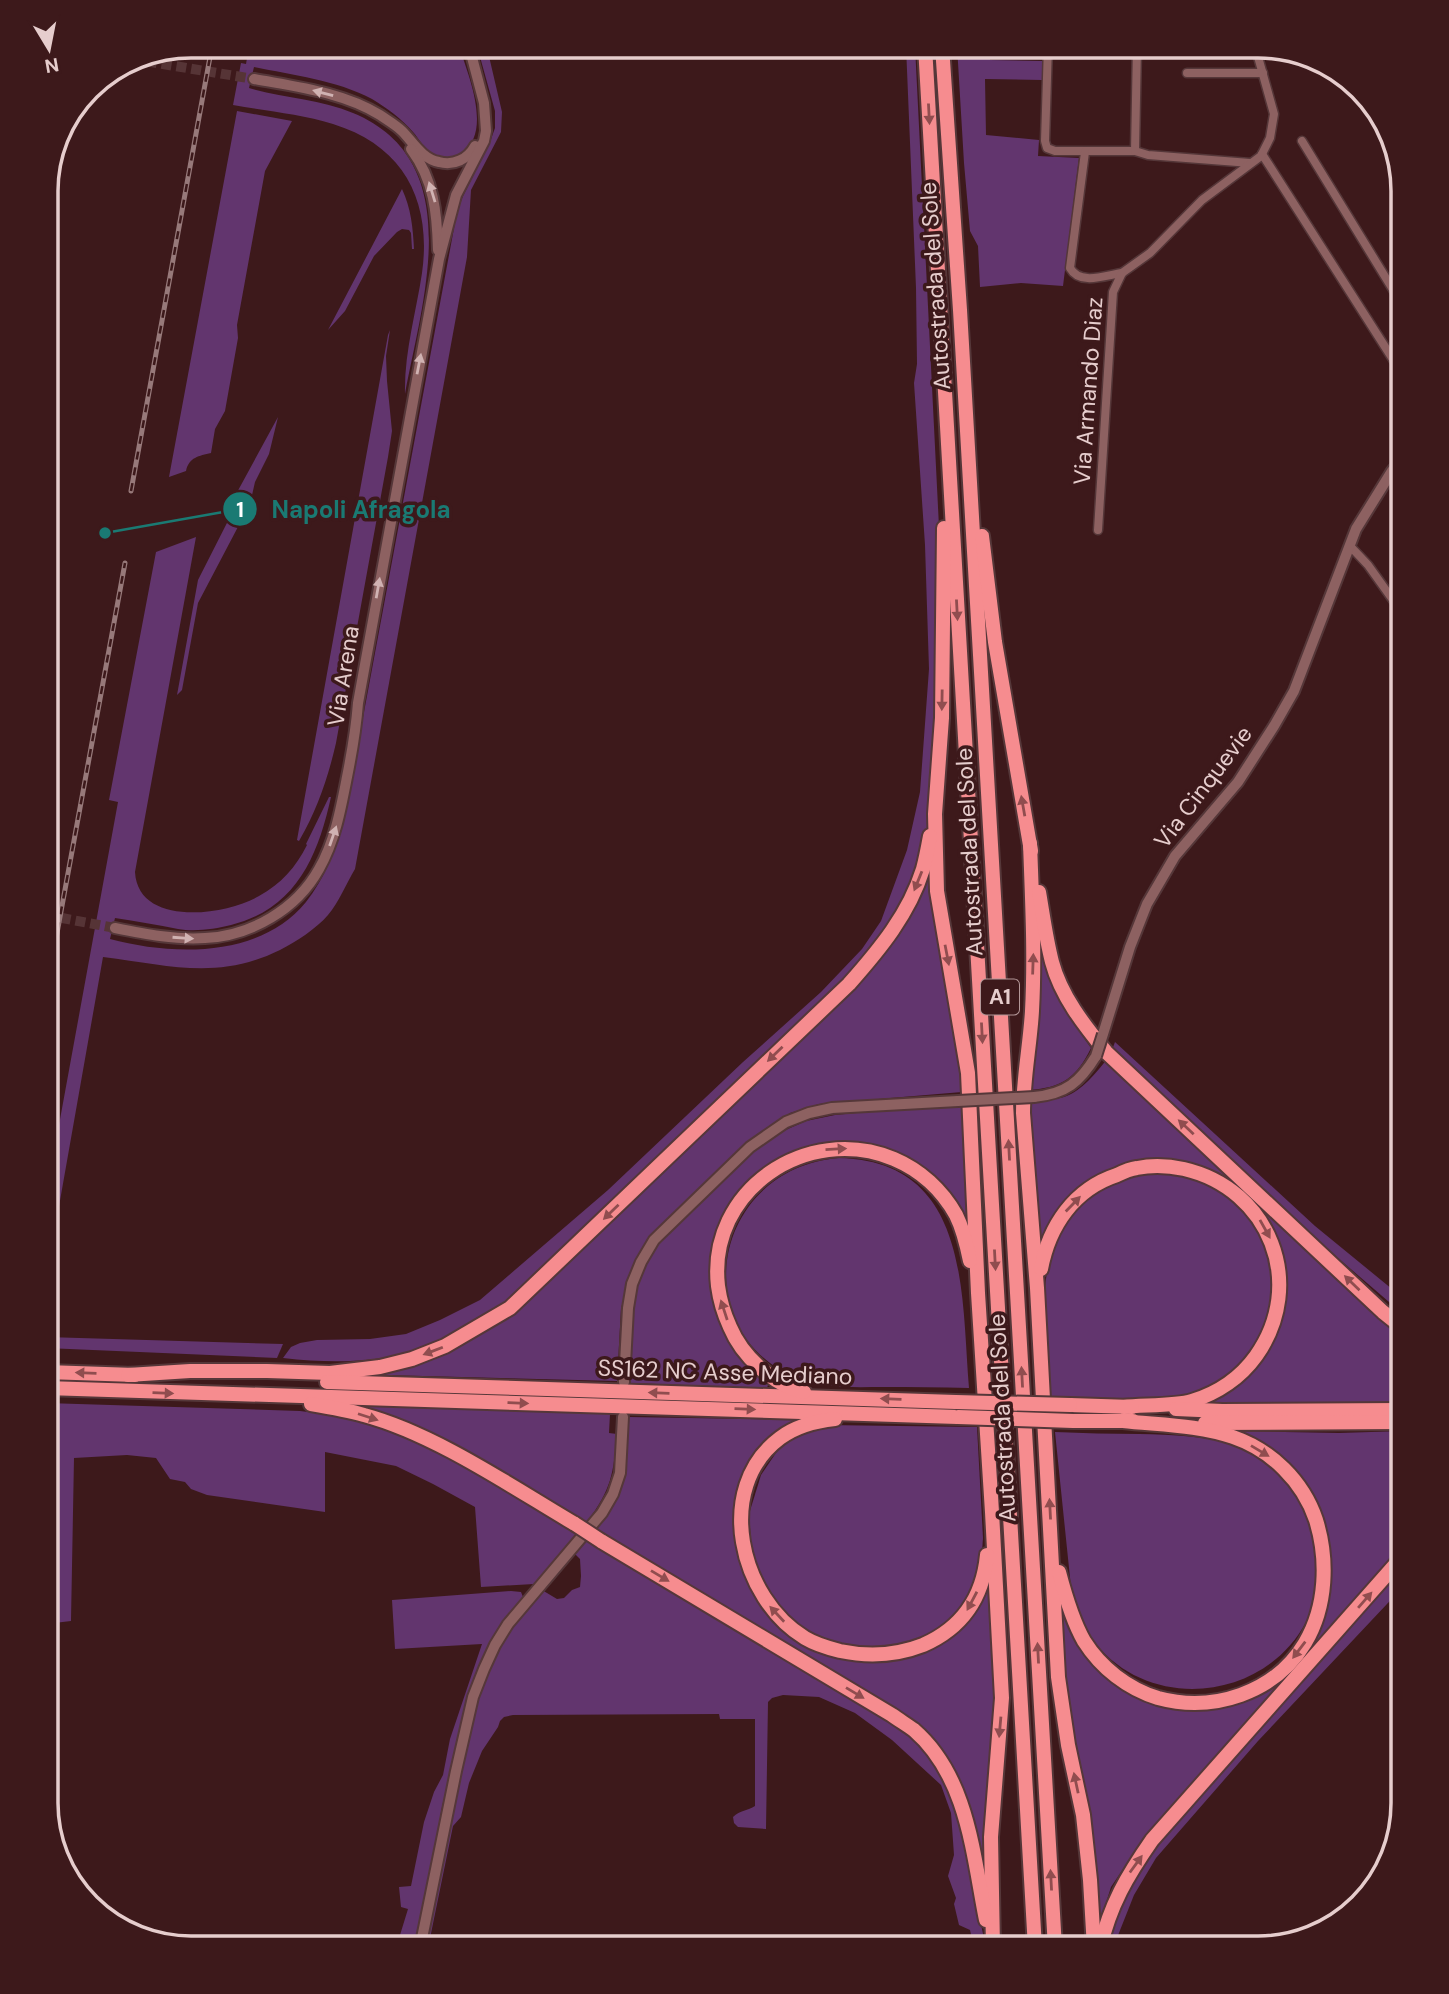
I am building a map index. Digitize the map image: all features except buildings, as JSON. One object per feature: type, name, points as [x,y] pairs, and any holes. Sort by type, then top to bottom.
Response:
[{"type":"highway","name":"Autostrada del Sole","points":[[926,58],[1034,1936]]},
{"type":"highway","name":"Autostrada del Sole","points":[[943,58],[1054,1936]]},
{"type":"highway","points":[[940,313],[944,567],[942,718],[935,814],[937,891],[968,1073],[1002,1698],[991,1837],[993,1936]]},
{"type":"highway","points":[[965,399],[995,642],[1052,963],[1063,990],[1084,1026],[1105,1052],[1391,1318]]},
{"type":"highway","points":[[58,1372],[128,1375],[190,1371],[301,1377],[348,1372],[412,1359],[445,1346],[510,1308],[849,984],[884,944],[908,908],[923,869],[935,814]]},
{"type":"highway","points":[[1030,843],[1034,947],[1032,1013],[1023,1086],[1023,1113],[1037,1287],[1058,1677],[1068,1745],[1083,1815],[1093,1936]]},
{"type":"highway","points":[[825,1397],[794,1390],[775,1380],[747,1354],[733,1334],[722,1307],[718,1284],[719,1252],[726,1228],[740,1202],[761,1178],[791,1159],[820,1150],[856,1148],[878,1152],[906,1164],[942,1194],[956,1216],[967,1244],[978,1293]]},
{"type":"highway","points":[[1037,1287],[1049,1239],[1067,1209],[1091,1187],[1106,1178],[1137,1168],[1171,1166],[1203,1173],[1233,1190],[1256,1213],[1273,1243],[1280,1275],[1278,1309],[1267,1340],[1248,1367],[1222,1388],[1191,1402],[1123,1414]]},
{"type":"highway","name":"SS162 NC Asse Mediano","points":[[301,1377],[1070,1405],[1123,1414],[1271,1424],[1391,1422]]},
{"type":"highway","points":[[58,1388],[269,1396],[302,1400],[366,1416],[413,1433],[449,1451],[575,1524],[892,1715],[914,1731],[932,1749],[961,1801],[990,1936]]},
{"type":"highway","name":"SS162 NC Asse Mediano","points":[[302,1400],[869,1413],[1073,1421],[1123,1414],[1391,1410]]},
{"type":"highway","points":[[869,1413],[814,1422],[781,1437],[759,1459],[748,1482],[742,1506],[741,1532],[747,1562],[769,1606],[805,1639],[853,1654],[883,1656],[910,1650],[940,1637],[962,1619],[975,1598],[986,1571],[992,1512]]},
{"type":"highway","points":[[1051,1534],[1064,1590],[1085,1641],[1101,1663],[1122,1682],[1146,1695],[1174,1703],[1202,1704],[1233,1699],[1262,1686],[1287,1665],[1305,1643],[1315,1619],[1325,1569],[1321,1535],[1311,1505],[1296,1481],[1279,1463],[1235,1437],[1123,1414]]},
{"type":"highway","points":[[1104,1936],[1112,1908],[1128,1874],[1152,1840],[1391,1571]]},
{"type":"street","name":"Via Arena","points":[[115,928],[185,939],[239,932],[281,911],[300,895],[319,869],[337,824],[343,800],[358,703],[439,260],[456,195],[484,141],[484,103],[472,58]]},
{"type":"street","points":[[1048,58],[1045,141],[1048,148],[1055,151],[1135,151],[1148,155],[1250,163]]},
{"type":"street","points":[[1135,151],[1137,58]]},
{"type":"street","points":[[1259,58],[1274,114],[1270,138],[1262,154],[1391,354]]},
{"type":"street","points":[[1188,73],[1263,73]]},
{"type":"street","name":"Via Arena","points":[[254,79],[318,91],[357,103],[399,128],[424,156],[444,163],[458,162],[468,156],[474,150],[486,124]]},
{"type":"street","name":"Via Arena","points":[[385,119],[418,159],[432,190],[439,260]]},
{"type":"street","points":[[1302,141],[1391,285]]},
{"type":"street","points":[[1085,152],[1070,268],[1073,275],[1084,279],[1122,273]]},
{"type":"street","name":"Via Armando Diaz","points":[[1098,530],[1113,292],[1122,273],[1150,253],[1202,200],[1262,154]]},
{"type":"street","name":"Via Cinquevie","points":[[624,1382],[632,1284],[654,1240],[750,1147],[786,1122],[832,1108],[1050,1096],[1071,1086],[1081,1077],[1096,1056],[1130,947],[1147,904],[1175,856],[1238,782],[1275,726],[1294,691],[1356,529],[1390,475]]},
{"type":"street","points":[[1350,546],[1391,596]]},
{"type":"street","points":[[422,1936],[472,1697],[495,1645],[508,1624],[602,1513],[613,1494],[620,1473],[623,1417]]},
{"type":"shaded area","points":[[247,58],[463,58],[476,103],[477,118],[470,145],[460,155],[451,158],[431,154],[409,127],[394,114],[372,99],[344,87],[254,67],[249,88],[353,113],[389,135],[412,164],[425,198],[429,237],[427,277],[405,394],[406,363],[424,247],[417,200],[408,180],[395,162],[378,146],[358,134],[309,118],[233,105],[241,63],[246,64]]},
{"type":"shaded area","points":[[480,58],[489,58],[502,112],[501,132],[471,190],[467,257],[355,869],[336,904],[318,925],[280,950],[257,960],[214,968],[193,968],[103,957],[58,1212],[58,1130],[118,802],[109,800],[156,552],[196,537],[135,872],[140,890],[151,902],[167,909],[185,912],[226,908],[259,896],[281,880],[298,861],[331,797],[311,859],[288,893],[272,907],[231,925],[205,930],[185,930],[115,918],[110,939],[161,948],[215,948],[241,943],[265,934],[287,920],[306,902],[324,875],[333,855],[343,825],[457,212],[490,142],[495,128],[495,111]]},
{"type":"shaded area","points":[[906,58],[916,58],[941,567],[935,814],[916,875],[890,926],[872,951],[789,1035],[517,1296],[453,1336],[406,1353],[359,1361],[283,1358],[291,1347],[300,1343],[406,1334],[480,1300],[608,1190],[821,992],[862,949],[881,921],[907,850],[920,792],[929,669],[925,545],[914,383],[917,364]]},
{"type":"shaded area","points":[[958,58],[1043,61],[1042,80],[985,79],[986,135],[1039,140],[1038,156],[1079,158],[1063,286],[1021,283],[980,287],[978,246],[970,231]]},
{"type":"shaded area","points":[[237,111],[292,121],[265,171],[237,325],[238,338],[225,411],[215,429],[211,453],[195,458],[186,471],[169,477]]},
{"type":"shaded area","points":[[402,189],[411,218],[414,249],[409,230],[402,229],[397,232],[374,256],[345,311],[328,330]]},
{"type":"shaded area","points":[[390,330],[386,356],[392,431],[388,457],[336,743],[321,793],[299,841],[297,840]]},
{"type":"shaded area","points":[[278,417],[269,454],[255,482],[250,504],[198,603],[182,690],[177,695],[198,580],[231,515],[235,496]]},
{"type":"shaded area","points":[[932,860],[962,1092],[819,1104],[790,1113],[756,1135],[652,1235],[630,1272],[621,1309],[617,1381],[383,1375],[505,1317],[556,1275],[864,978],[886,952],[913,907]]},
{"type":"shaded area","points":[[1043,950],[1063,1001],[1091,1048],[1080,1067],[1067,1079],[1051,1087],[1029,1090],[1039,951]]},
{"type":"shaded area","points":[[1115,1042],[1315,1226],[1391,1288],[1391,1304],[1288,1215],[1112,1050]]},
{"type":"shaded area","points":[[1107,1059],[1391,1319],[1391,1402],[1209,1402],[1250,1375],[1264,1358],[1275,1341],[1282,1322],[1287,1282],[1278,1241],[1268,1222],[1246,1194],[1218,1174],[1183,1165],[1122,1165],[1043,1241],[1038,1241],[1030,1101],[1064,1097],[1088,1081]]},
{"type":"shaded area","points":[[964,1107],[967,1222],[955,1198],[936,1179],[904,1158],[864,1145],[824,1144],[804,1149],[764,1169],[757,1177],[718,1240],[713,1256],[712,1277],[715,1304],[724,1330],[737,1350],[770,1379],[767,1388],[630,1383],[633,1307],[637,1285],[645,1266],[660,1241],[772,1136],[806,1121],[835,1115],[897,1109]]},
{"type":"shaded area","points":[[839,1158],[882,1165],[913,1182],[936,1207],[950,1238],[959,1274],[969,1388],[849,1387],[805,1381],[794,1377],[759,1354],[737,1323],[727,1288],[728,1252],[741,1219],[764,1189],[797,1168]]},
{"type":"shaded area","points":[[1153,1170],[1203,1178],[1245,1207],[1271,1252],[1274,1303],[1255,1350],[1228,1378],[1194,1395],[1155,1400],[1049,1397],[1045,1284],[1050,1257],[1060,1232],[1075,1210],[1109,1183]]},
{"type":"shaded area","points":[[58,1337],[283,1344],[277,1358],[58,1349]]},
{"type":"shaded area","points":[[58,1403],[300,1411],[348,1417],[389,1429],[428,1445],[545,1512],[577,1534],[534,1584],[481,1587],[475,1507],[396,1466],[325,1452],[325,1512],[207,1495],[191,1489],[185,1482],[170,1479],[156,1458],[127,1455],[74,1458],[71,1621],[58,1623]]},
{"type":"shaded area","points":[[352,1404],[610,1414],[609,1433],[617,1434],[610,1481],[602,1500],[587,1522],[353,1407]]},
{"type":"shaded area","points":[[629,1417],[803,1420],[778,1434],[739,1497],[757,1596],[835,1654],[923,1650],[985,1588],[990,1588],[994,1676],[986,1880],[940,1752],[758,1628],[597,1529],[614,1501],[623,1476]]},
{"type":"shaded area","points":[[824,1425],[977,1427],[983,1538],[981,1565],[972,1594],[947,1625],[911,1644],[870,1651],[830,1643],[794,1624],[767,1593],[752,1555],[749,1514],[761,1475],[784,1441]]},
{"type":"shaded area","points":[[1235,1431],[1391,1431],[1391,1561],[1143,1839],[1111,1887],[1098,1922],[1066,1704],[1060,1608],[1063,1608],[1076,1639],[1090,1662],[1105,1677],[1134,1694],[1159,1704],[1263,1688],[1322,1615],[1317,1505]]},
{"type":"shaded area","points":[[1055,1432],[1202,1438],[1239,1447],[1276,1470],[1305,1505],[1320,1561],[1316,1593],[1309,1615],[1288,1648],[1264,1668],[1236,1681],[1207,1688],[1176,1688],[1147,1681],[1119,1666],[1096,1644],[1072,1597]]},
{"type":"shaded area","points":[[589,1539],[899,1724],[932,1758],[954,1797],[983,1936],[971,1936],[970,1930],[959,1925],[954,1904],[956,1898],[948,1876],[954,1855],[951,1813],[941,1785],[892,1740],[855,1713],[819,1697],[783,1695],[768,1702],[766,1829],[738,1827],[733,1817],[755,1806],[755,1719],[720,1719],[719,1714],[504,1717],[482,1751],[469,1783],[461,1817],[453,1826],[430,1936],[426,1936],[467,1736],[485,1677],[506,1634],[542,1590],[557,1599],[564,1598],[580,1587],[580,1559],[575,1554]]},
{"type":"shaded area","points":[[1391,1576],[1391,1600],[1258,1741],[1156,1858],[1134,1895],[1118,1936],[1108,1936],[1123,1895],[1156,1843]]},
{"type":"shaded area","points":[[511,1591],[521,1592],[523,1597],[490,1642],[468,1697],[442,1807],[418,1936],[400,1936],[408,1909],[401,1907],[399,1887],[411,1886],[424,1822],[443,1775],[450,1739],[482,1644],[395,1649],[392,1600]]},
{"type":"tunnel","points":[[155,63],[254,79]]},
{"type":"tunnel","points":[[58,917],[115,928]]},
{"type":"railway","points":[[131,491],[210,58]]},
{"type":"railway","points":[[58,928],[125,563]]},
{"type":"place","name":"Napoli Afragola","points":[[105,533]]}]
